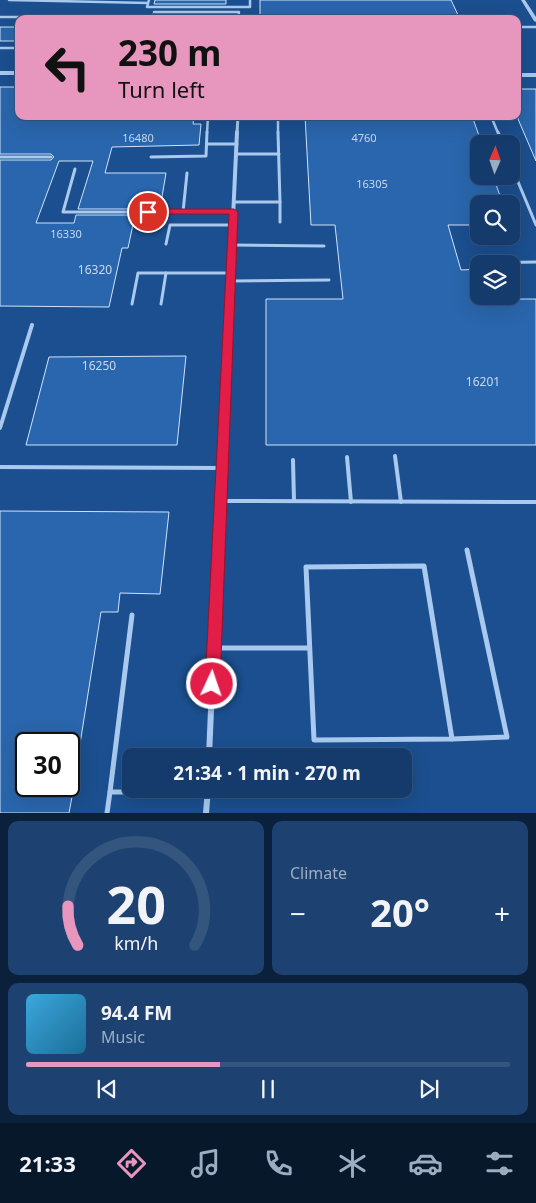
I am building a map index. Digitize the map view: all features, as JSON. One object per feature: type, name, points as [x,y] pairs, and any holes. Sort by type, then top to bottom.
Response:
[{"type":"street","points":[[523,0],[536,21]]},
{"type":"street","points":[[0,73],[15,73]]},
{"type":"street","points":[[521,74],[536,73]]},
{"type":"street","points":[[209,748],[238,120]]},
{"type":"street","points":[[206,813],[207,798]]},
{"type":"lane","points":[[9,0],[148,2],[147,7],[250,8],[250,0]]},
{"type":"lane","points":[[154,12],[239,12],[239,15]]},
{"type":"lane","points":[[0,16],[15,16]]},
{"type":"lane","points":[[521,27],[536,27]]},
{"type":"lane","points":[[0,48],[15,48]]},
{"type":"lane","points":[[150,157],[206,156],[208,120]]},
{"type":"lane","points":[[278,120],[280,222]]},
{"type":"lane","points":[[493,120],[499,135]]},
{"type":"lane","points":[[207,144],[237,144]]},
{"type":"lane","points":[[236,154],[279,154]]},
{"type":"lane","points":[[0,157],[51,157]]},
{"type":"lane","points":[[75,169],[63,212],[234,212]]},
{"type":"lane","points":[[183,212],[187,173]]},
{"type":"lane","points":[[519,185],[536,225]]},
{"type":"lane","points":[[234,202],[280,202]]},
{"type":"lane","points":[[166,244],[170,225],[233,225]]},
{"type":"lane","points":[[232,245],[324,246]]},
{"type":"lane","points":[[520,262],[536,262]]},
{"type":"lane","points":[[132,304],[138,272],[231,273]]},
{"type":"lane","points":[[161,304],[166,273]]},
{"type":"lane","points":[[231,281],[329,280]]},
{"type":"lane","points":[[0,428],[32,325]]},
{"type":"lane","points":[[395,456],[401,502]]},
{"type":"lane","points":[[347,457],[351,502]]},
{"type":"lane","points":[[293,460],[294,501]]},
{"type":"lane","points":[[0,468],[222,468]]},
{"type":"lane","points":[[221,501],[536,502]]},
{"type":"lane","points":[[452,739],[424,566],[306,567],[314,740],[452,739],[507,737],[467,550]]},
{"type":"lane","points":[[107,813],[132,614]]},
{"type":"lane","points":[[214,648],[310,648]]},
{"type":"lane","points":[[110,792],[122,792]]},
{"type":"building","points":[[155,0],[226,0],[226,4],[154,4]]},
{"type":"building","points":[[260,0],[451,0],[458,15],[260,15]]},
{"type":"building","points":[[0,27],[15,27],[15,41],[0,41]]},
{"type":"building","points":[[0,87],[15,87],[15,120],[194,120],[193,124],[201,124],[199,145],[112,147],[105,173],[166,173],[160,209],[78,209],[93,161],[59,161],[36,223],[74,223],[76,215],[135,215],[128,248],[122,248],[109,307],[0,306],[0,160],[51,160],[54,157],[51,154],[0,154]]},
{"type":"building","points":[[521,89],[536,89],[536,161],[518,120],[521,120]]},
{"type":"building","points":[[305,120],[473,120],[479,135],[470,135],[470,185],[496,185],[500,195],[470,195],[470,225],[448,225],[461,270],[470,270],[470,305],[520,305],[520,299],[536,299],[536,445],[266,445],[266,299],[343,299],[335,225],[311,225]]},
{"type":"building","points":[[186,356],[177,445],[26,445],[49,357]]},
{"type":"building","points":[[0,511],[169,512],[160,594],[120,593],[118,612],[101,612],[80,744],[80,732],[15,732],[15,797],[72,797],[69,813],[0,813]]},
{"type":"route","points":[[148,212],[234,212],[212,684]]}]
